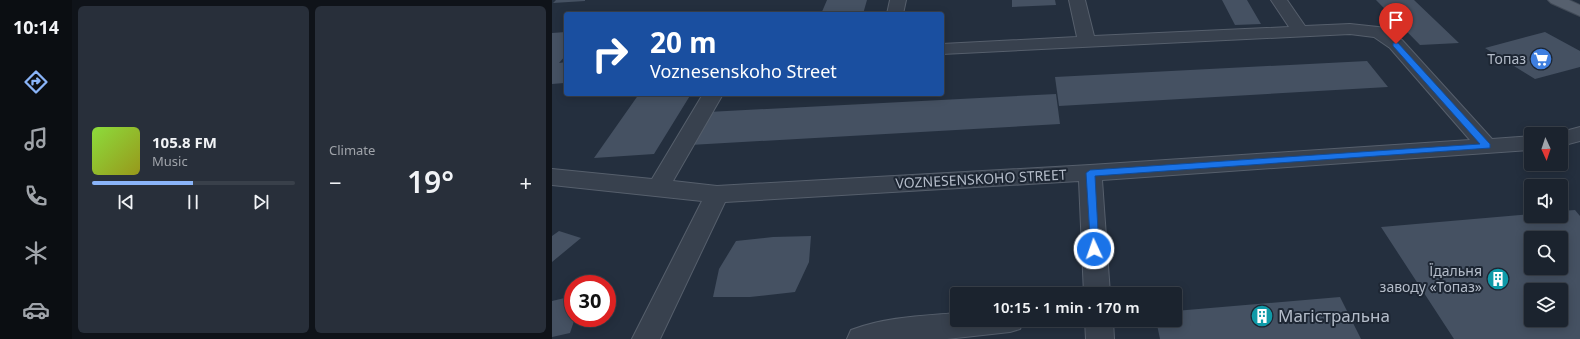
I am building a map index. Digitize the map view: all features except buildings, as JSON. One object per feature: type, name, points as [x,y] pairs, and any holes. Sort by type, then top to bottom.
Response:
[{"type":"main road","points":[[1556,0],[1580,11]]},
{"type":"street","points":[[895,12],[898,0]]},
{"type":"street","points":[[1077,0],[1086,42]]},
{"type":"street","points":[[1279,0],[1300,31]]},
{"type":"street","points":[[944,49],[1350,29],[1378,32],[1396,44],[1487,146]]},
{"type":"street","points":[[658,188],[711,96]]},
{"type":"street","points":[[1568,138],[1580,134]]},
{"type":"street","points":[[1568,140],[1580,140]]},
{"type":"street","name":"VOZNESENSKOHO STREET","points":[[552,177],[717,194],[1090,173],[1524,143]]},
{"type":"street","points":[[1090,173],[1097,287]]},
{"type":"street","points":[[646,339],[717,194]]},
{"type":"street","points":[[861,339],[892,332],[950,326]]},
{"type":"street","points":[[1099,327],[1100,339]]},
{"type":"place","name":"Топаз","points":[[1541,59]]},
{"type":"place","name":"Їдальня заводу «Топаз»","points":[[1498,279]]},
{"type":"place","name":"Магістральна","points":[[1262,316]]},
{"type":"route","points":[[1094,249],[1090,173],[1487,146],[1396,44]]}]
